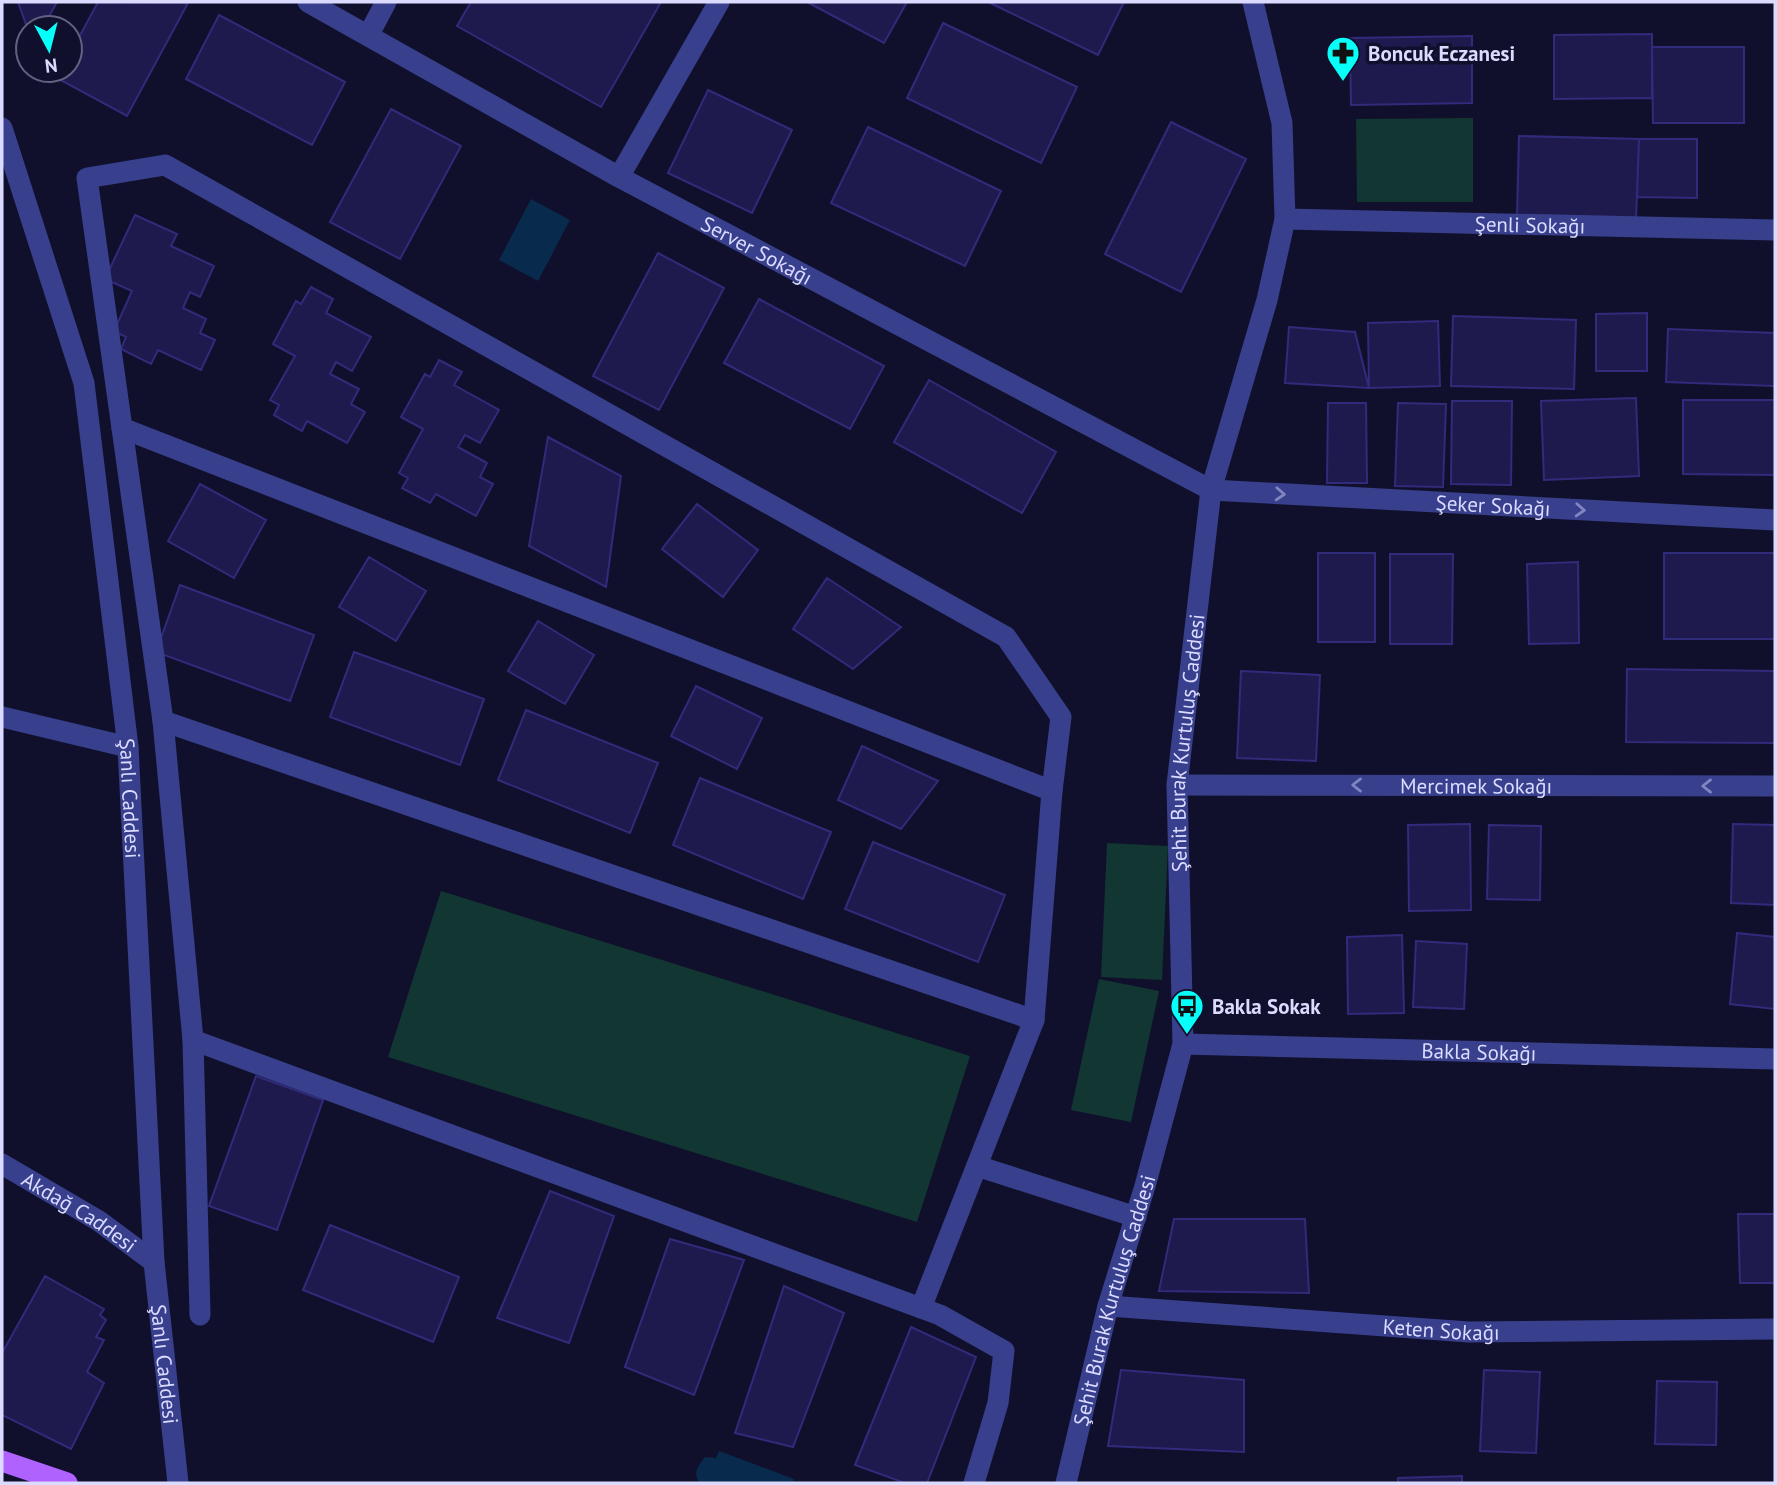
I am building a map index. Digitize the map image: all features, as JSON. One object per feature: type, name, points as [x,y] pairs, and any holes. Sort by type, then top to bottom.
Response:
[{"type":"main road","points":[[2,1461],[67,1483]]},
{"type":"street","name":"Server Sokağı","points":[[308,2],[619,177],[1211,490]]},
{"type":"street","points":[[369,34],[386,2]]},
{"type":"street","points":[[619,177],[719,2]]},
{"type":"street","name":"Şehit Burak Kurtuluş Caddesi","points":[[1066,1483],[1108,1306],[1136,1217],[1182,1044],[1177,785],[1211,490],[1267,300],[1285,219],[1282,123],[1254,2]]},
{"type":"street","name":"Şanlı Caddesi","points":[[2,128],[84,383],[128,747],[154,1262],[178,1483]]},
{"type":"street","points":[[200,1315],[193,1040],[163,721],[87,178],[165,165],[1006,637],[1061,717],[1052,791],[1034,1020],[921,1308]]},
{"type":"street","name":"Şenli Sokağı","points":[[1285,219],[1775,230]]},
{"type":"street","points":[[122,428],[1052,791]]},
{"type":"street","name":"Şeker Sokağı","points":[[1211,490],[1775,520]]},
{"type":"street","points":[[2,717],[128,747]]},
{"type":"street","points":[[163,721],[1034,1020]]},
{"type":"street","name":"Mercimek Sokağı","points":[[1177,785],[1775,786]]},
{"type":"street","points":[[193,1040],[940,1315],[1004,1351],[998,1403],[974,1483]]},
{"type":"street","name":"Bakla Sokağı","points":[[1182,1044],[1775,1059]]},
{"type":"street","name":"Akdağ Caddesi","points":[[2,1164],[99,1220],[154,1262]]},
{"type":"street","points":[[977,1166],[1136,1217]]},
{"type":"street","name":"Keten Sokağı","points":[[1108,1306],[1469,1332],[1775,1329]]},
{"type":"green space","points":[[1473,118],[1473,202],[1357,202],[1356,119]]},
{"type":"green space","points":[[1107,843],[1168,846],[1162,980],[1101,977]]},
{"type":"green space","points":[[441,891],[970,1056],[917,1222],[388,1057]]},
{"type":"green space","points":[[1099,979],[1159,991],[1131,1122],[1071,1110]]},
{"type":"water","points":[[531,199],[570,220],[538,281],[499,260]]},
{"type":"water","points":[[719,1451],[794,1479],[792,1483],[700,1483],[696,1476],[698,1467],[705,1457],[716,1458]]},
{"type":"building","points":[[18,2],[57,2],[50,14],[22,14]]},
{"type":"building","points":[[98,2],[188,3],[127,116],[68,84],[84,84],[84,28]]},
{"type":"building","points":[[471,2],[661,2],[601,107],[457,26]]},
{"type":"building","points":[[807,2],[907,2],[884,43]]},
{"type":"building","points":[[988,2],[1124,2],[1098,55]]},
{"type":"building","points":[[219,15],[345,82],[312,145],[186,79]]},
{"type":"building","points":[[943,23],[1077,87],[1041,163],[907,98]]},
{"type":"building","points":[[1652,34],[1652,98],[1554,99],[1554,35]]},
{"type":"building","points":[[1472,36],[1472,103],[1351,105],[1350,38]]},
{"type":"building","points":[[1652,47],[1744,47],[1744,123],[1653,123]]},
{"type":"building","points":[[708,90],[792,130],[752,213],[668,173]]},
{"type":"building","points":[[391,109],[461,146],[400,259],[330,222]]},
{"type":"building","points":[[1171,122],[1246,159],[1181,292],[1105,254]]},
{"type":"building","points":[[868,127],[1001,191],[965,266],[831,203]]},
{"type":"building","points":[[1519,136],[1639,139],[1636,219],[1517,216]]},
{"type":"building","points":[[1639,139],[1697,139],[1697,198],[1637,197]]},
{"type":"building","points":[[135,215],[177,234],[171,246],[214,266],[200,297],[190,292],[183,308],[206,319],[200,333],[215,340],[201,370],[158,350],[151,364],[121,349],[126,337],[114,331],[132,291],[105,279]]},
{"type":"building","points":[[658,253],[724,288],[659,410],[593,376]]},
{"type":"building","points":[[311,287],[333,299],[326,313],[371,337],[352,371],[336,362],[330,374],[359,389],[351,404],[365,412],[347,443],[307,421],[302,431],[274,415],[279,405],[270,400],[295,356],[273,344],[296,301],[301,304]]},
{"type":"building","points":[[759,299],[884,366],[850,429],[724,363]]},
{"type":"building","points":[[1647,313],[1647,371],[1596,371],[1596,314]]},
{"type":"building","points":[[1453,316],[1576,320],[1574,389],[1451,386]]},
{"type":"building","points":[[1438,321],[1440,386],[1369,388],[1368,323]]},
{"type":"building","points":[[1289,327],[1355,332],[1369,388],[1285,383]]},
{"type":"building","points":[[1668,329],[1775,333],[1775,386],[1666,382]]},
{"type":"building","points":[[439,360],[462,372],[454,385],[499,410],[480,443],[465,435],[458,447],[487,463],[480,477],[493,484],[476,516],[436,494],[430,503],[402,488],[408,478],[399,473],[423,429],[401,417],[425,374],[430,377]]},
{"type":"building","points":[[929,380],[1056,452],[1022,513],[894,442]]},
{"type":"building","points":[[1636,398],[1639,476],[1544,480],[1541,401]]},
{"type":"building","points":[[1683,400],[1775,400],[1775,475],[1683,474]]},
{"type":"building","points":[[1452,401],[1512,401],[1511,485],[1451,484]]},
{"type":"building","points":[[1328,403],[1366,403],[1367,483],[1327,483]]},
{"type":"building","points":[[1398,403],[1446,404],[1443,487],[1395,486]]},
{"type":"building","points":[[548,437],[621,476],[606,587],[529,546]]},
{"type":"building","points":[[200,484],[266,520],[234,578],[168,541]]},
{"type":"building","points":[[697,504],[758,550],[723,597],[662,549]]},
{"type":"building","points":[[1318,553],[1375,553],[1375,642],[1318,642]]},
{"type":"building","points":[[1664,553],[1775,553],[1775,639],[1664,639]]},
{"type":"building","points":[[1390,554],[1453,554],[1452,644],[1390,644]]},
{"type":"building","points":[[369,557],[426,591],[396,641],[339,607]]},
{"type":"building","points":[[1578,562],[1579,643],[1529,644],[1527,564]]},
{"type":"building","points":[[827,578],[901,627],[853,669],[793,629]]},
{"type":"building","points":[[180,585],[314,635],[290,701],[156,652]]},
{"type":"building","points":[[538,621],[594,655],[565,704],[508,671]]},
{"type":"building","points":[[354,652],[484,699],[460,765],[330,717]]},
{"type":"building","points":[[1627,669],[1775,671],[1775,743],[1626,742]]},
{"type":"building","points":[[1241,671],[1320,675],[1316,761],[1237,758]]},
{"type":"building","points":[[696,686],[762,718],[737,769],[671,736]]},
{"type":"building","points":[[526,710],[658,763],[630,833],[498,780]]},
{"type":"building","points":[[862,746],[938,781],[901,829],[838,800]]},
{"type":"building","points":[[700,778],[831,832],[803,899],[673,845]]},
{"type":"building","points":[[1470,824],[1471,910],[1409,911],[1408,825]]},
{"type":"building","points":[[1733,824],[1775,825],[1775,905],[1731,903]]},
{"type":"building","points":[[1489,825],[1541,826],[1540,900],[1487,899]]},
{"type":"building","points":[[873,842],[1005,895],[978,962],[845,909]]},
{"type":"building","points":[[1737,933],[1775,937],[1775,1009],[1730,1004]]},
{"type":"building","points":[[1402,935],[1404,1013],[1348,1014],[1347,937]]},
{"type":"building","points":[[1416,941],[1467,944],[1464,1009],[1413,1007]]},
{"type":"building","points":[[256,1076],[323,1100],[277,1230],[209,1206]]},
{"type":"building","points":[[550,1191],[614,1216],[569,1343],[497,1318]]},
{"type":"building","points":[[1738,1214],[1775,1214],[1775,1283],[1740,1283]]},
{"type":"building","points":[[1174,1219],[1305,1219],[1309,1293],[1159,1291]]},
{"type":"building","points":[[330,1225],[459,1277],[433,1342],[303,1290]]},
{"type":"building","points":[[670,1239],[744,1260],[694,1395],[625,1367]]},
{"type":"building","points":[[45,1276],[104,1309],[100,1315],[106,1320],[96,1337],[104,1340],[87,1372],[104,1383],[71,1449],[2,1415],[2,1353]]},
{"type":"building","points":[[784,1286],[844,1313],[793,1447],[735,1433]]},
{"type":"building","points":[[911,1327],[976,1357],[927,1483],[905,1483],[855,1465]]},
{"type":"building","points":[[1121,1370],[1244,1380],[1244,1452],[1108,1446]]},
{"type":"building","points":[[1484,1370],[1540,1372],[1536,1453],[1480,1451]]},
{"type":"building","points":[[1657,1381],[1717,1382],[1716,1445],[1655,1444]]},
{"type":"building","points":[[1462,1476],[1462,1483],[1398,1483],[1398,1478]]},
{"type":"place","name":"Boncuk Eczanesi","points":[[1343,83]]},
{"type":"place","name":"Bakla Sokak","points":[[1187,1036]]}]
